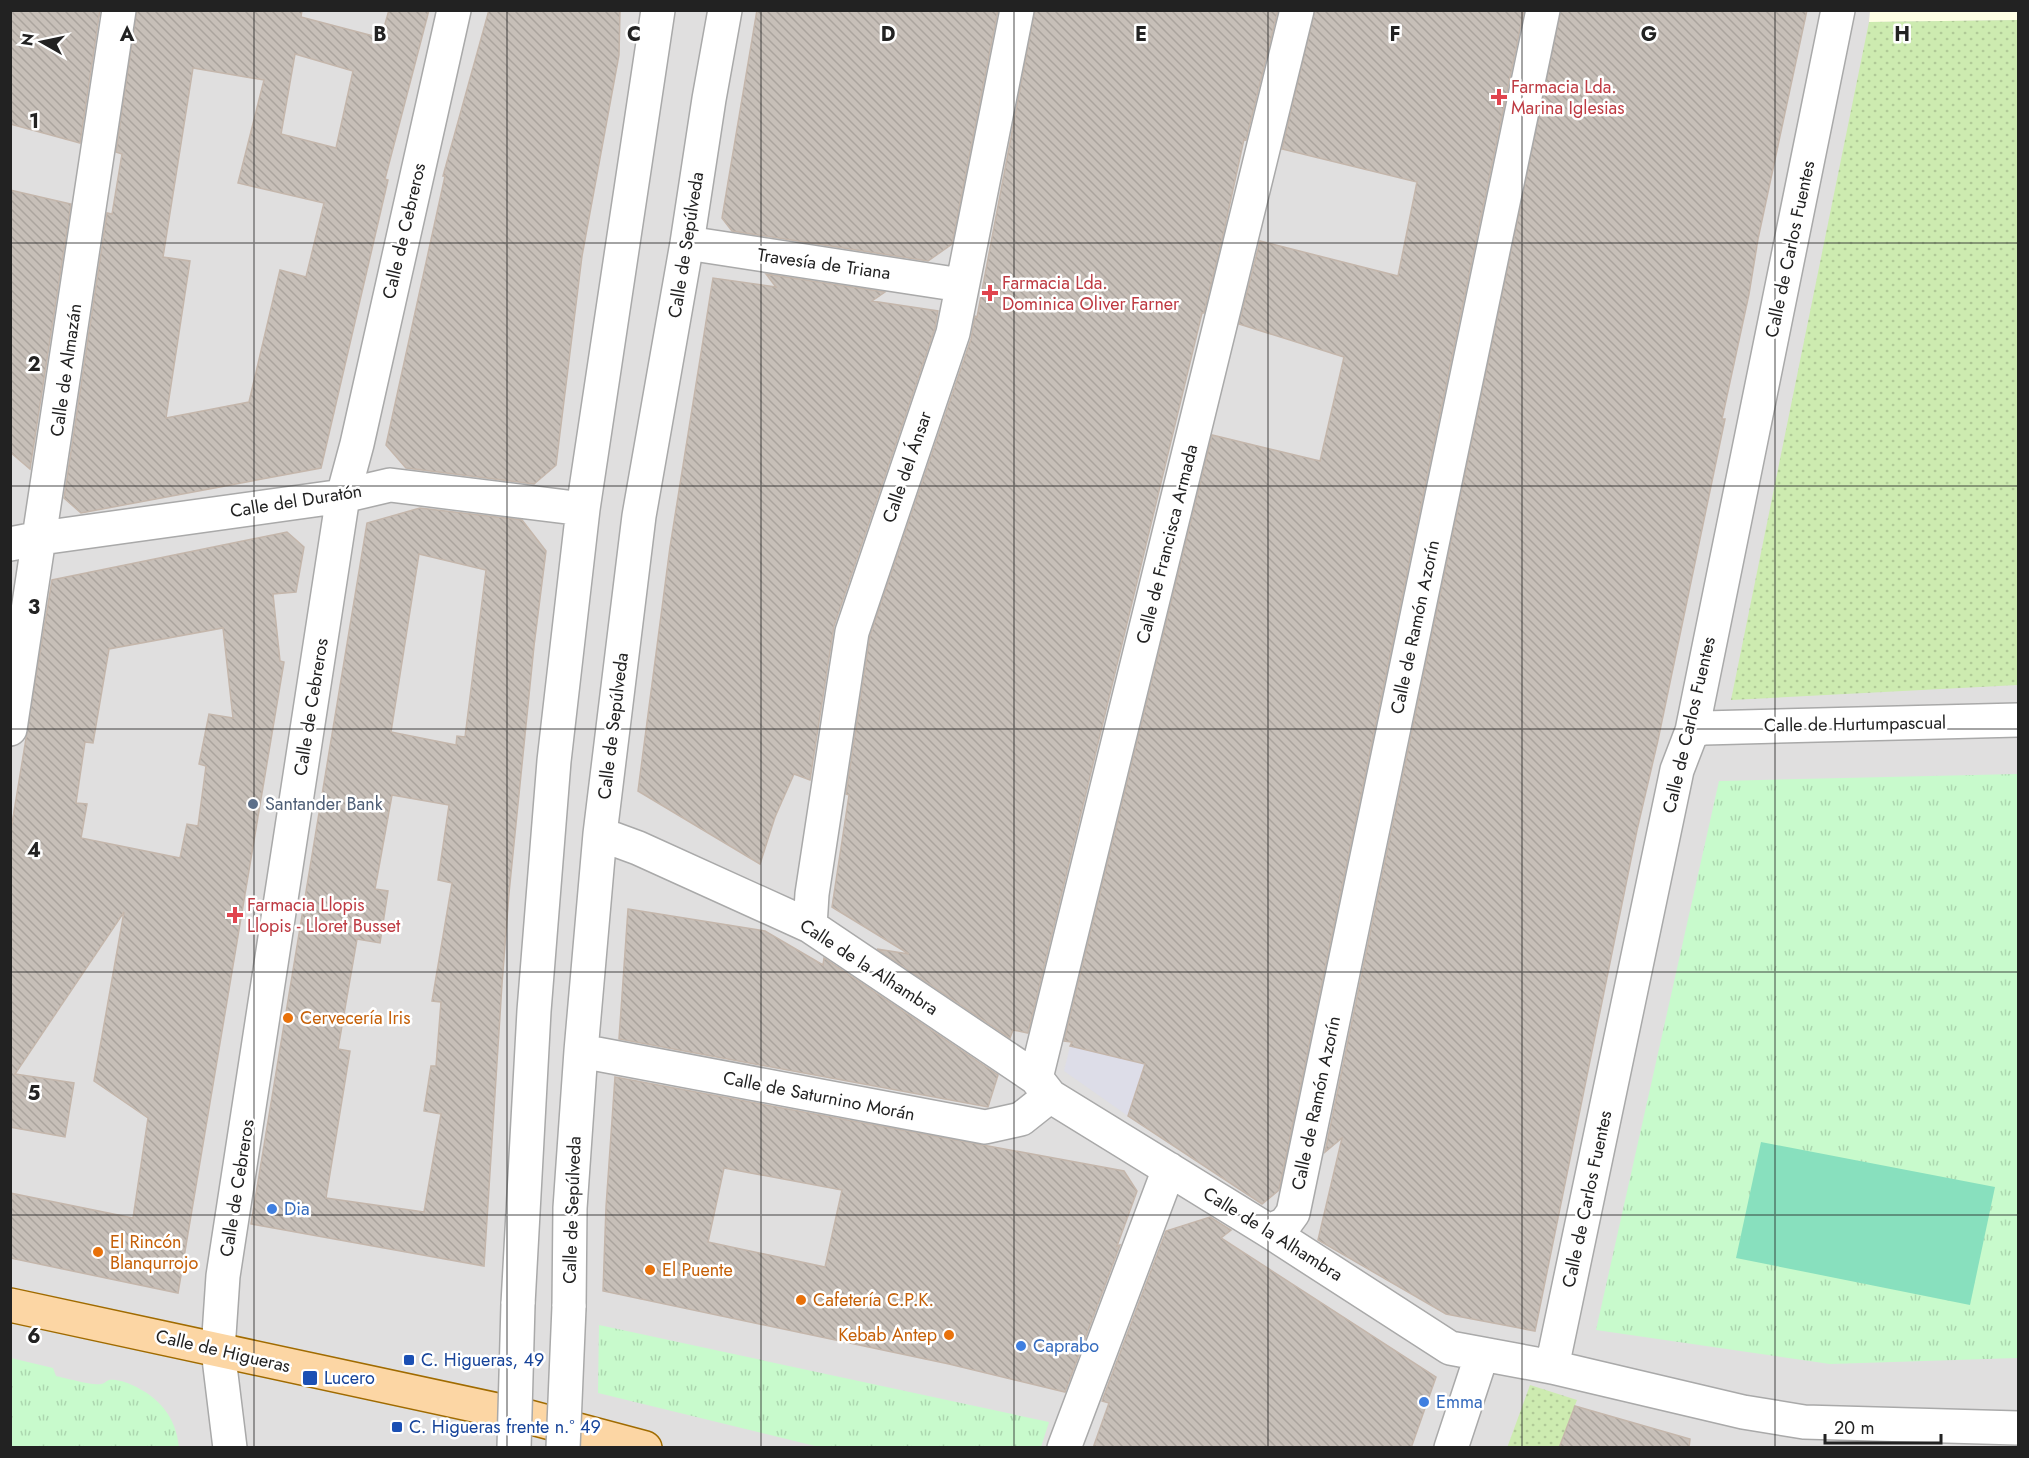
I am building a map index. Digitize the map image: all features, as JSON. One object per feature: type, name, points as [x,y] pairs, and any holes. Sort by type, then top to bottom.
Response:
[{"type":"main road","name":"Calle de Higueras","points":[[10,1305],[525,1416],[645,1448]]},
{"type":"street","name":"Calle de Almazán","points":[[10,729],[26,541],[119,10]]},
{"type":"street","name":"Calle de Cebreros","points":[[230,1448],[218,1350],[223,1276],[343,496],[357,444],[454,10]]},
{"type":"street","points":[[514,1448],[518,1304],[534,1011],[550,809],[583,509],[658,10]]},
{"type":"street","name":"Calle de Sepúlveda","points":[[563,1448],[569,1307],[570,1208],[600,834],[639,516],[725,10]]},
{"type":"street","name":"Calle del Ánsar","points":[[810,926],[812,894],[852,632],[953,333],[1017,10]]},
{"type":"street","name":"Calle de Francisca Armada","points":[[1043,1087],[1297,10]]},
{"type":"street","name":"Calle de Ramón Azorín","points":[[1269,1231],[1285,1224],[1293,1213],[1543,10]]},
{"type":"street","name":"Calle de Carlos Fuentes","points":[[1552,1368],[1677,770],[1692,731],[1838,10]]},
{"type":"street","name":"Travesía de Triana","points":[[687,243],[961,285]]},
{"type":"street","name":"Calle del Duratón","points":[[26,541],[343,496],[390,485],[583,509]]},
{"type":"street","name":"Calle de Hurtumpascual","points":[[1692,731],[1704,728],[2019,720]]},
{"type":"street","name":"Calle de la Alhambra","points":[[600,834],[638,848],[810,926],[1043,1087],[1450,1348],[1552,1368],[1743,1412],[1804,1435],[2019,1428]]},
{"type":"street","name":"Calle de Saturnino Morán","points":[[581,1051],[985,1127],[1021,1119],[1043,1087]]},
{"type":"street","points":[[1065,1448],[1169,1169]]},
{"type":"street","points":[[1450,1448],[1482,1354]]},
{"type":"shaded area","points":[[11,11],[2018,11],[2018,1447],[11,1447]]},
{"type":"shaded area","points":[[1870,11],[2018,11],[2018,20],[1869,22]]},
{"type":"shaded area","points":[[1070,1046],[1145,1064],[1128,1116],[1064,1071]]},
{"type":"green space","points":[[2018,20],[2018,685],[1731,700],[1869,22]]},
{"type":"green space","points":[[2017,774],[2018,1358],[1830,1364],[1596,1330],[1719,781]]},
{"type":"green space","points":[[1761,1142],[1995,1187],[1970,1305],[1736,1258]]},
{"type":"green space","points":[[599,1325],[1049,1422],[1041,1447],[819,1447],[598,1393]]},
{"type":"green space","points":[[11,1358],[53,1368],[56,1376],[97,1384],[117,1380],[142,1390],[158,1402],[170,1417],[179,1447],[11,1447]]},
{"type":"green space","points":[[1530,1385],[1577,1400],[1559,1447],[1507,1448]]},
{"type":"building","points":[[10,10],[100,10],[80,143],[10,124]]},
{"type":"building","points":[[137,10],[302,10],[301,17],[381,38],[389,10],[429,10],[385,179],[388,180],[321,468],[81,513],[64,498],[107,213],[112,214],[122,154],[116,152]],"holes":[[[295,54],[353,71],[336,148],[281,134]],[[193,68],[264,80],[238,183],[324,203],[306,277],[280,270],[249,402],[166,418],[190,261],[163,257]]]},
{"type":"building","points":[[489,10],[620,10],[619,55],[582,256],[556,465],[534,484],[406,468],[386,445],[445,176],[443,176]]},
{"type":"building","points":[[757,10],[998,10],[952,244],[928,261],[732,231],[722,218]]},
{"type":"building","points":[[1035,10],[1278,10],[1246,140],[1244,139],[1224,231],[1204,313],[1202,313],[1028,1033],[1013,1030],[1010,1038],[877,949],[909,954],[832,907],[849,795],[846,794],[870,636],[971,339],[975,316],[977,317]]},
{"type":"building","points":[[1315,10],[1524,10],[1279,1190],[1262,1204],[1128,1116],[1145,1064],[1070,1046],[1072,1042],[1064,1041],[1212,435],[1320,461],[1344,357],[1239,324],[1260,241],[1398,276],[1417,182],[1282,149]]},
{"type":"building","points":[[1561,10],[1807,10],[1758,239],[1749,294],[1722,419],[1725,419],[1637,830],[1535,1331],[1446,1314],[1318,1240],[1342,1138],[1325,1152]]},
{"type":"building","points":[[10,190],[71,204],[30,469],[10,452]]},
{"type":"building","points":[[766,274],[885,292],[872,301],[938,311],[935,328],[834,626],[810,780],[794,774],[775,817],[760,864],[638,791],[670,547],[713,278],[776,287]]},
{"type":"building","points":[[420,508],[522,520],[546,551],[509,893],[484,1266],[251,1224],[367,523]],"holes":[[[419,554],[486,570],[465,737],[457,736],[456,745],[391,732]],[[392,795],[449,805],[438,880],[452,883],[432,1001],[441,1002],[436,1066],[431,1066],[424,1111],[441,1114],[424,1212],[326,1198],[350,1051],[338,1049],[357,939],[380,943],[388,891],[375,889]]]},
{"type":"building","points":[[287,532],[304,547],[296,592],[273,594],[280,661],[284,662],[178,1293],[10,1258],[10,1193],[133,1218],[148,1118],[94,1081],[124,912],[15,1074],[74,1083],[65,1137],[10,1127],[10,836],[52,580]],"holes":[[[223,628],[233,718],[209,714],[199,764],[206,766],[198,826],[187,824],[180,858],[81,838],[87,804],[76,803],[85,742],[93,743],[109,649]]]},
{"type":"building","points":[[628,909],[765,931],[823,965],[824,958],[998,1075],[988,1107],[619,1039]]},
{"type":"building","points":[[615,1077],[1124,1171],[1137,1191],[1117,1246],[1120,1245],[1065,1392],[949,1364],[603,1291]],"holes":[[[724,1168],[842,1190],[825,1267],[708,1242]]]},
{"type":"building","points":[[1210,1217],[1231,1230],[1221,1238],[1436,1377],[1411,1448],[1093,1448],[1109,1403],[1102,1401],[1166,1231]]},
{"type":"building","points":[[1575,1406],[1690,1439],[1689,1448],[1559,1448]]},
{"type":"place","name":"Farmacia Lda. Marina Iglesias","points":[[1499,97]]},
{"type":"place","name":"Farmacia Lda. Dominica Oliver Farner","points":[[990,293]]},
{"type":"place","name":"Santander Bank","points":[[253,804]]},
{"type":"place","name":"Farmacia Llopis Llopis - Lloret Busset","points":[[235,915]]},
{"type":"place","name":"Cervecería Iris","points":[[288,1018]]},
{"type":"place","name":"Dia","points":[[272,1209]]},
{"type":"place","name":"El Rincón Blanqurrojo","points":[[98,1252]]},
{"type":"place","name":"El Puente","points":[[650,1270]]},
{"type":"place","name":"Cafetería C.P.K.","points":[[801,1300]]},
{"type":"place","name":"Kebab Antep","points":[[949,1335]]},
{"type":"place","name":"Caprabo","points":[[1021,1346]]},
{"type":"place","name":"C. Higueras, 49","points":[[409,1360]]},
{"type":"place","name":"Lucero","points":[[310,1378]]},
{"type":"place","name":"Emma","points":[[1424,1402]]},
{"type":"place","name":"C. Higueras frente n.º 49","points":[[397,1427]]}]
